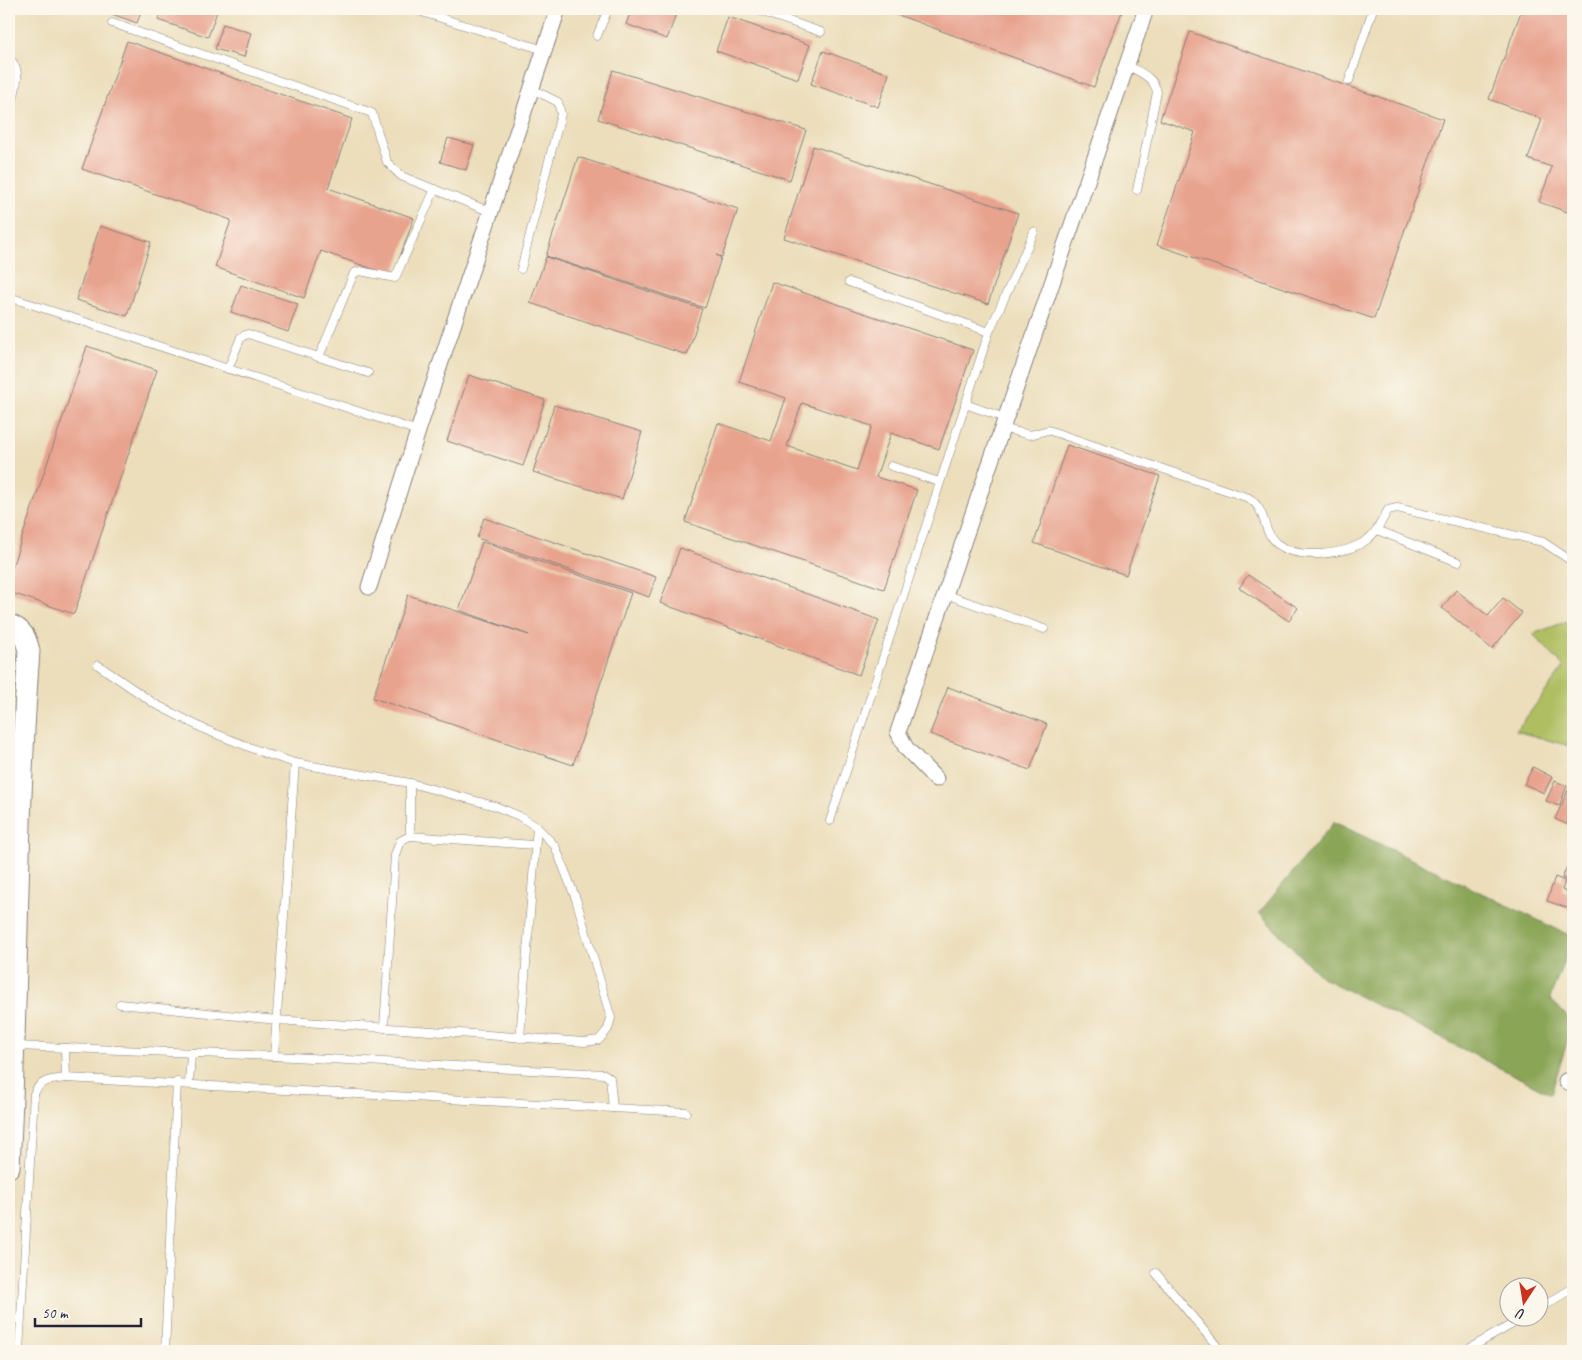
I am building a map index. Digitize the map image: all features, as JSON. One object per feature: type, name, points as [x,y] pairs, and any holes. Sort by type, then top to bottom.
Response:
[{"type":"street","points":[[369,587],[418,431],[558,9]]},
{"type":"street","points":[[936,779],[906,748],[898,732],[1146,9]]},
{"type":"street","points":[[9,625],[21,631],[27,640],[29,650],[12,945],[15,1046],[11,1092],[9,1167]]},
{"type":"lane","points":[[412,9],[544,50]]},
{"type":"lane","points":[[598,36],[608,9]]},
{"type":"lane","points":[[754,9],[822,32]]},
{"type":"lane","points":[[1349,81],[1373,9]]},
{"type":"lane","points":[[112,23],[372,113],[387,162],[401,176],[490,212]]},
{"type":"lane","points":[[9,59],[14,62],[18,71],[9,113]]},
{"type":"lane","points":[[1127,65],[1150,78],[1156,84],[1157,92],[1137,190]]},
{"type":"lane","points":[[521,269],[561,114],[558,102],[532,88]]},
{"type":"lane","points":[[319,357],[354,273],[360,271],[395,278],[435,189]]},
{"type":"lane","points":[[830,821],[989,332],[1034,232]]},
{"type":"lane","points":[[849,282],[989,332]]},
{"type":"lane","points":[[9,297],[418,431]]},
{"type":"lane","points":[[228,369],[241,338],[248,334],[368,373]]},
{"type":"lane","points":[[965,404],[1030,436],[1048,430],[1249,498],[1257,503],[1269,533],[1276,543],[1290,549],[1308,553],[1328,553],[1350,549],[1368,539],[1377,530],[1388,510],[1397,508],[1543,542],[1573,562]]},
{"type":"lane","points":[[891,466],[939,482]]},
{"type":"lane","points":[[1377,530],[1458,562]]},
{"type":"lane","points":[[945,594],[1044,629]]},
{"type":"lane","points":[[98,665],[155,704],[206,730],[267,754],[295,763],[410,783],[495,806],[518,816],[536,827],[555,846],[576,899],[611,1018],[608,1029],[599,1040],[584,1042],[277,1020],[120,1004]]},
{"type":"lane","points":[[274,1056],[295,763]]},
{"type":"lane","points":[[410,783],[410,836]]},
{"type":"lane","points":[[520,1038],[536,827]]},
{"type":"lane","points":[[384,1028],[395,855],[400,841],[410,836],[534,845]]},
{"type":"lane","points":[[15,1046],[191,1055],[274,1056],[604,1074],[610,1078],[613,1108]]},
{"type":"lane","points":[[65,1048],[66,1078]]},
{"type":"lane","points":[[189,1083],[191,1055]]},
{"type":"lane","points":[[20,1351],[34,1094],[37,1086],[44,1081],[66,1078],[177,1082],[686,1112]]},
{"type":"lane","points":[[165,1351],[177,1082]]},
{"type":"lane","points":[[1156,1273],[1221,1351]]},
{"type":"lane","points":[[1550,1302],[1573,1288]]},
{"type":"lane","points":[[1466,1351],[1506,1328]]},
{"type":"green space","points":[[1573,619],[1573,747],[1516,731],[1564,667],[1533,634]]},
{"type":"green space","points":[[1334,822],[1573,937],[1550,998],[1573,1023],[1551,1094],[1321,977],[1259,913]]},
{"type":"building","points":[[98,9],[142,9],[137,23]]},
{"type":"building","points":[[162,9],[218,9],[208,37],[158,20]]},
{"type":"building","points":[[632,9],[678,9],[667,39],[626,24]]},
{"type":"building","points":[[882,9],[1123,9],[1094,87]]},
{"type":"building","points":[[1522,9],[1555,9],[1573,15],[1573,214],[1539,202],[1552,167],[1528,159],[1542,119],[1489,99]]},
{"type":"building","points":[[728,17],[810,45],[798,79],[716,51]]},
{"type":"building","points":[[223,24],[251,33],[244,57],[215,49]]},
{"type":"building","points":[[1190,32],[1443,119],[1374,319],[1157,245],[1195,132],[1160,120]]},
{"type":"building","points":[[127,41],[352,119],[328,188],[414,218],[393,276],[321,251],[304,298],[215,267],[231,220],[82,169]]},
{"type":"building","points":[[823,51],[889,74],[878,107],[811,84]]},
{"type":"building","points":[[613,70],[806,130],[790,180],[598,119]]},
{"type":"building","points":[[448,138],[474,145],[466,170],[440,162]]},
{"type":"building","points":[[813,146],[1018,213],[988,304],[784,238]]},
{"type":"building","points":[[578,157],[738,209],[722,257],[716,255],[721,258],[705,308],[546,256]]},
{"type":"building","points":[[100,226],[151,242],[127,316],[76,300]]},
{"type":"building","points":[[546,257],[702,309],[687,355],[530,303]]},
{"type":"building","points":[[772,282],[973,350],[939,449],[891,433],[876,477],[917,490],[884,589],[685,522],[718,423],[771,441],[786,398],[739,382]],"holes":[[[802,403],[872,426],[857,470],[787,446]]]},
{"type":"building","points":[[241,285],[298,304],[288,332],[231,312]]},
{"type":"building","points":[[87,346],[157,370],[74,614],[9,592],[9,576]]},
{"type":"building","points":[[469,375],[545,400],[523,466],[447,441]]},
{"type":"building","points":[[554,405],[642,432],[622,499],[533,472]]},
{"type":"building","points":[[1067,445],[1160,476],[1126,575],[1034,543]]},
{"type":"building","points":[[484,518],[656,577],[649,597],[477,538]]},
{"type":"building","points":[[482,542],[631,593],[573,765],[373,698],[408,595],[529,635],[459,610]]},
{"type":"building","points":[[680,548],[879,620],[859,675],[660,603]]},
{"type":"building","points":[[1248,575],[1298,608],[1289,621],[1239,588]]},
{"type":"building","points":[[1456,590],[1488,616],[1503,598],[1522,613],[1492,649],[1442,608]]},
{"type":"building","points":[[948,687],[1047,724],[1030,770],[930,734]]},
{"type":"building","points":[[1533,767],[1552,777],[1544,793],[1524,784]]},
{"type":"building","points":[[1555,781],[1567,786],[1559,806],[1546,801]]},
{"type":"building","points":[[1568,790],[1573,792],[1573,827],[1555,819]]},
{"type":"building","points":[[1569,862],[1573,863],[1573,882],[1562,878]]},
{"type":"building","points":[[1555,877],[1565,881],[1562,890],[1573,894],[1573,910],[1547,901]]}]
